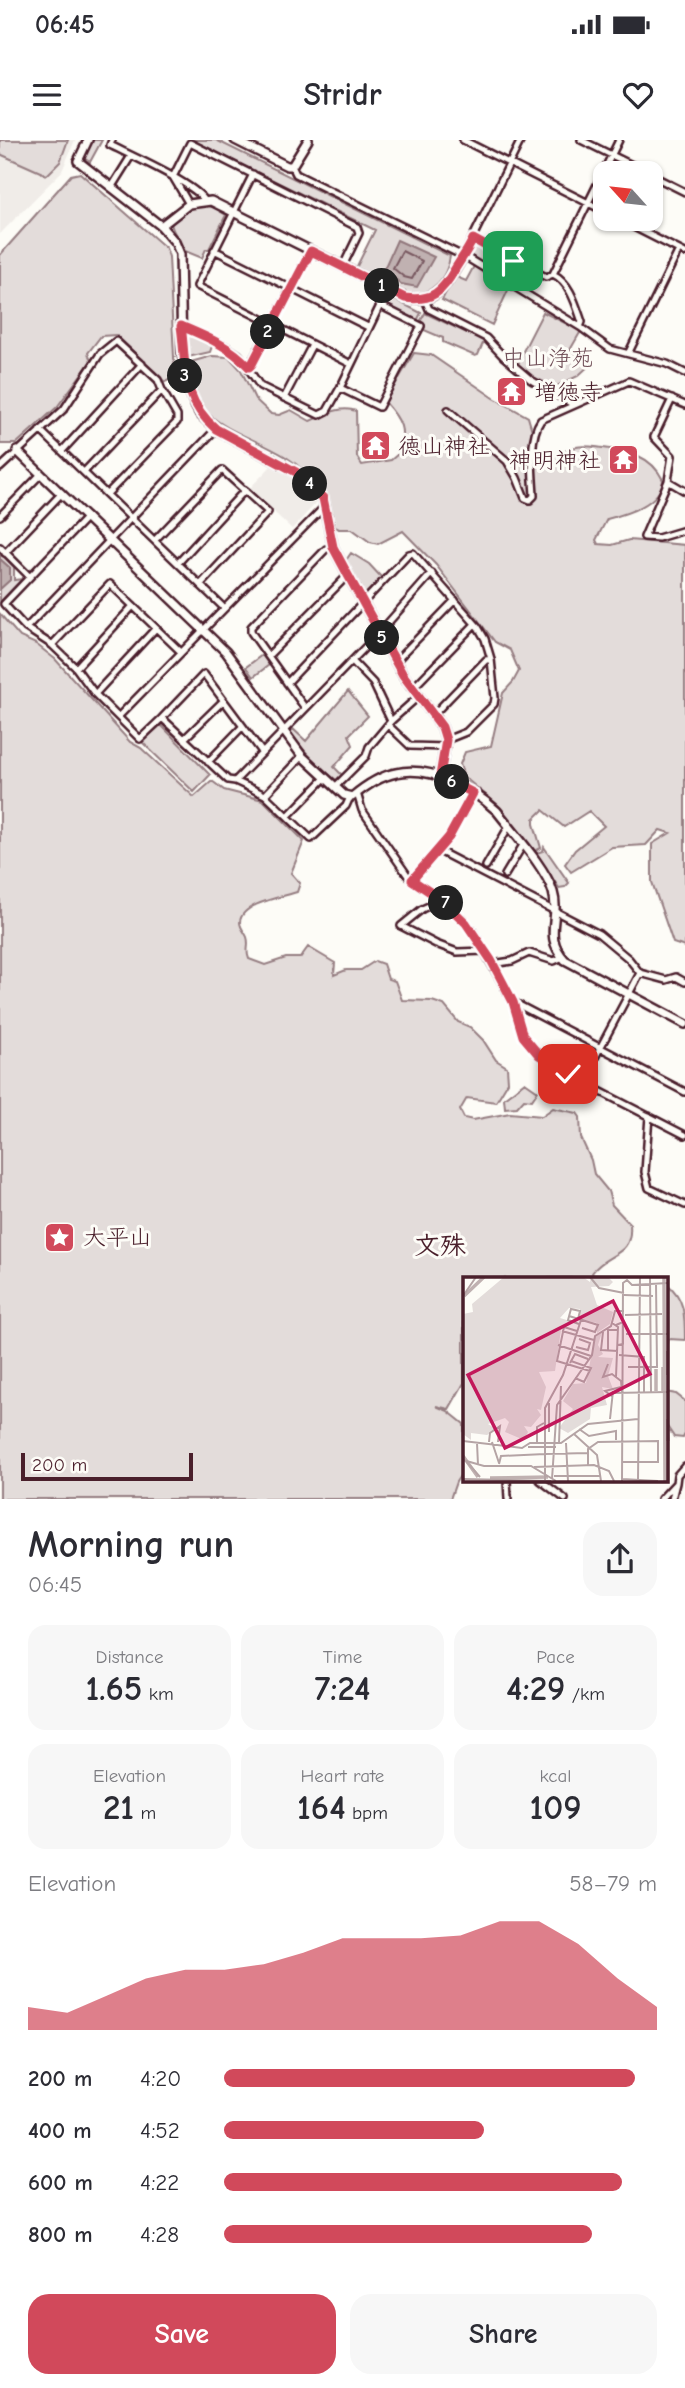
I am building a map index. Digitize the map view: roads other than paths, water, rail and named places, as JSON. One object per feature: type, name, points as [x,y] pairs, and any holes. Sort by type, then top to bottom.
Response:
[{"type":"street","points":[[88,140],[78,161],[161,226],[175,242],[180,254],[182,352],[189,393],[200,414],[216,429],[304,478],[323,498],[333,547],[362,603],[395,662],[442,727],[446,743],[440,776]]},
{"type":"street","points":[[112,140],[110,145],[173,177],[202,195],[205,201]]},
{"type":"street","points":[[235,140],[292,166]]},
{"type":"street","points":[[292,166],[308,140]]},
{"type":"street","points":[[463,140],[593,206]]},
{"type":"street","points":[[161,226],[189,204],[205,201],[233,211],[405,298],[425,300],[441,291],[463,257],[521,140]]},
{"type":"street","points":[[581,140],[624,161]]},
{"type":"street","points":[[473,239],[546,277],[553,274],[619,140]]},
{"type":"street","points":[[173,177],[187,141],[357,227],[359,233],[343,266]]},
{"type":"street","points":[[111,188],[131,156]]},
{"type":"street","points":[[292,166],[296,174],[463,257],[580,327],[610,349],[667,364],[685,373]]},
{"type":"street","points":[[253,174],[197,286],[351,364]]},
{"type":"street","points":[[173,177],[189,204]]},
{"type":"street","points":[[663,181],[685,192]]},
{"type":"street","points":[[629,352],[682,251],[642,231]]},
{"type":"street","points":[[214,250],[368,327]]},
{"type":"street","points":[[249,367],[311,251]]},
{"type":"street","points":[[553,274],[562,280],[569,291],[582,322],[580,327]]},
{"type":"street","points":[[181,326],[225,345],[239,355],[260,386],[319,415],[327,411],[341,388],[388,289]]},
{"type":"street","points":[[425,300],[429,309],[486,338],[531,380],[574,405]]},
{"type":"street","points":[[341,388],[379,407],[421,326],[379,305]]},
{"type":"street","points":[[0,467],[64,409],[100,354],[113,341],[122,345],[158,380],[177,416],[177,422],[107,494]]},
{"type":"street","points":[[284,398],[312,345]]},
{"type":"street","points":[[62,451],[142,364]]},
{"type":"street","points":[[449,410],[507,461],[525,498],[530,500],[534,496],[532,451],[537,425],[541,420],[628,381],[685,405]]},
{"type":"street","points":[[84,472],[162,390]]},
{"type":"street","points":[[672,399],[654,437],[672,456],[668,481],[644,537],[658,538],[685,530]]},
{"type":"street","points":[[26,628],[216,429]]},
{"type":"street","points":[[40,430],[224,608]]},
{"type":"street","points":[[17,451],[226,652],[302,756],[344,795],[354,795]]},
{"type":"street","points":[[155,540],[222,470],[246,490],[268,514],[200,584]]},
{"type":"street","points":[[0,516],[41,474]]},
{"type":"street","points":[[668,481],[685,491]]},
{"type":"street","points":[[178,563],[246,490]]},
{"type":"street","points":[[5,552],[62,493]]},
{"type":"street","points":[[118,717],[325,506]]},
{"type":"street","points":[[87,517],[4,604],[26,628],[52,645],[76,668],[95,694],[140,739],[204,674],[262,752]]},
{"type":"street","points":[[0,547],[29,576]]},
{"type":"street","points":[[306,708],[251,632],[251,627],[327,549],[333,547]]},
{"type":"street","points":[[287,683],[409,554],[416,554],[485,639],[491,659],[494,704],[466,732],[446,743],[410,746],[390,723],[373,683],[352,661]]},
{"type":"street","points":[[235,781],[379,633],[432,573]]},
{"type":"street","points":[[268,656],[348,575]]},
{"type":"street","points":[[52,645],[110,584],[181,653]]},
{"type":"street","points":[[395,662],[455,600]]},
{"type":"street","points":[[76,668],[133,606]]},
{"type":"street","points":[[413,688],[475,624]]},
{"type":"street","points":[[95,694],[156,628]]},
{"type":"street","points":[[433,715],[486,660],[491,659]]},
{"type":"street","points":[[335,787],[366,756],[369,747],[390,723],[419,696]]},
{"type":"street","points":[[184,739],[223,701]]},
{"type":"street","points":[[162,718],[228,780],[265,795],[311,839],[354,795],[397,772],[430,773],[473,793],[497,811],[551,885],[556,901],[552,936],[563,957],[685,1024]]},
{"type":"street","points":[[208,762],[242,727]]},
{"type":"street","points":[[265,795],[302,756]]},
{"type":"street","points":[[288,817],[325,778]]},
{"type":"street","points":[[412,880],[439,851],[473,793]]},
{"type":"street","points":[[354,795],[412,880],[442,900],[466,923],[513,1002],[523,1036],[539,1055],[582,1082],[685,1135]]},
{"type":"street","points":[[486,866],[509,826]]},
{"type":"street","points":[[505,875],[523,845]]},
{"type":"street","points":[[439,851],[599,934],[629,959],[640,973],[666,980],[676,977],[685,982]]},
{"type":"street","points":[[442,900],[422,909],[401,926],[457,952],[485,951]]},
{"type":"street","points":[[492,964],[512,961],[529,953],[554,961],[563,957]]},
{"type":"street","points":[[582,1082],[640,973]]},
{"type":"street","points":[[513,1002],[685,1092]]},
{"type":"street","points":[[649,1116],[645,1172],[649,1188],[685,1205]]},
{"type":"street","points":[[672,1499],[677,1475],[685,1466]]},
{"type":"street","points":[[543,1482],[565,1499]]},
{"type":"street","points":[[662,1499],[676,1483]]},
{"type":"water","points":[[397,240],[434,257],[417,287],[401,284],[384,269]]},
{"type":"water","points":[[0,559],[10,568],[10,580],[0,589]]},
{"type":"place","name":"増徳寺","points":[[511,392]]},
{"type":"place","name":"徳山神社","points":[[375,446]]},
{"type":"place","name":"神明神社","points":[[624,460]]},
{"type":"place","name":"大平山","points":[[60,1237]]},
{"type":"district","name":"文殊","points":[[440,1246]]},
{"type":"park label","name":"中山浄苑","points":[[548,358]]}]
